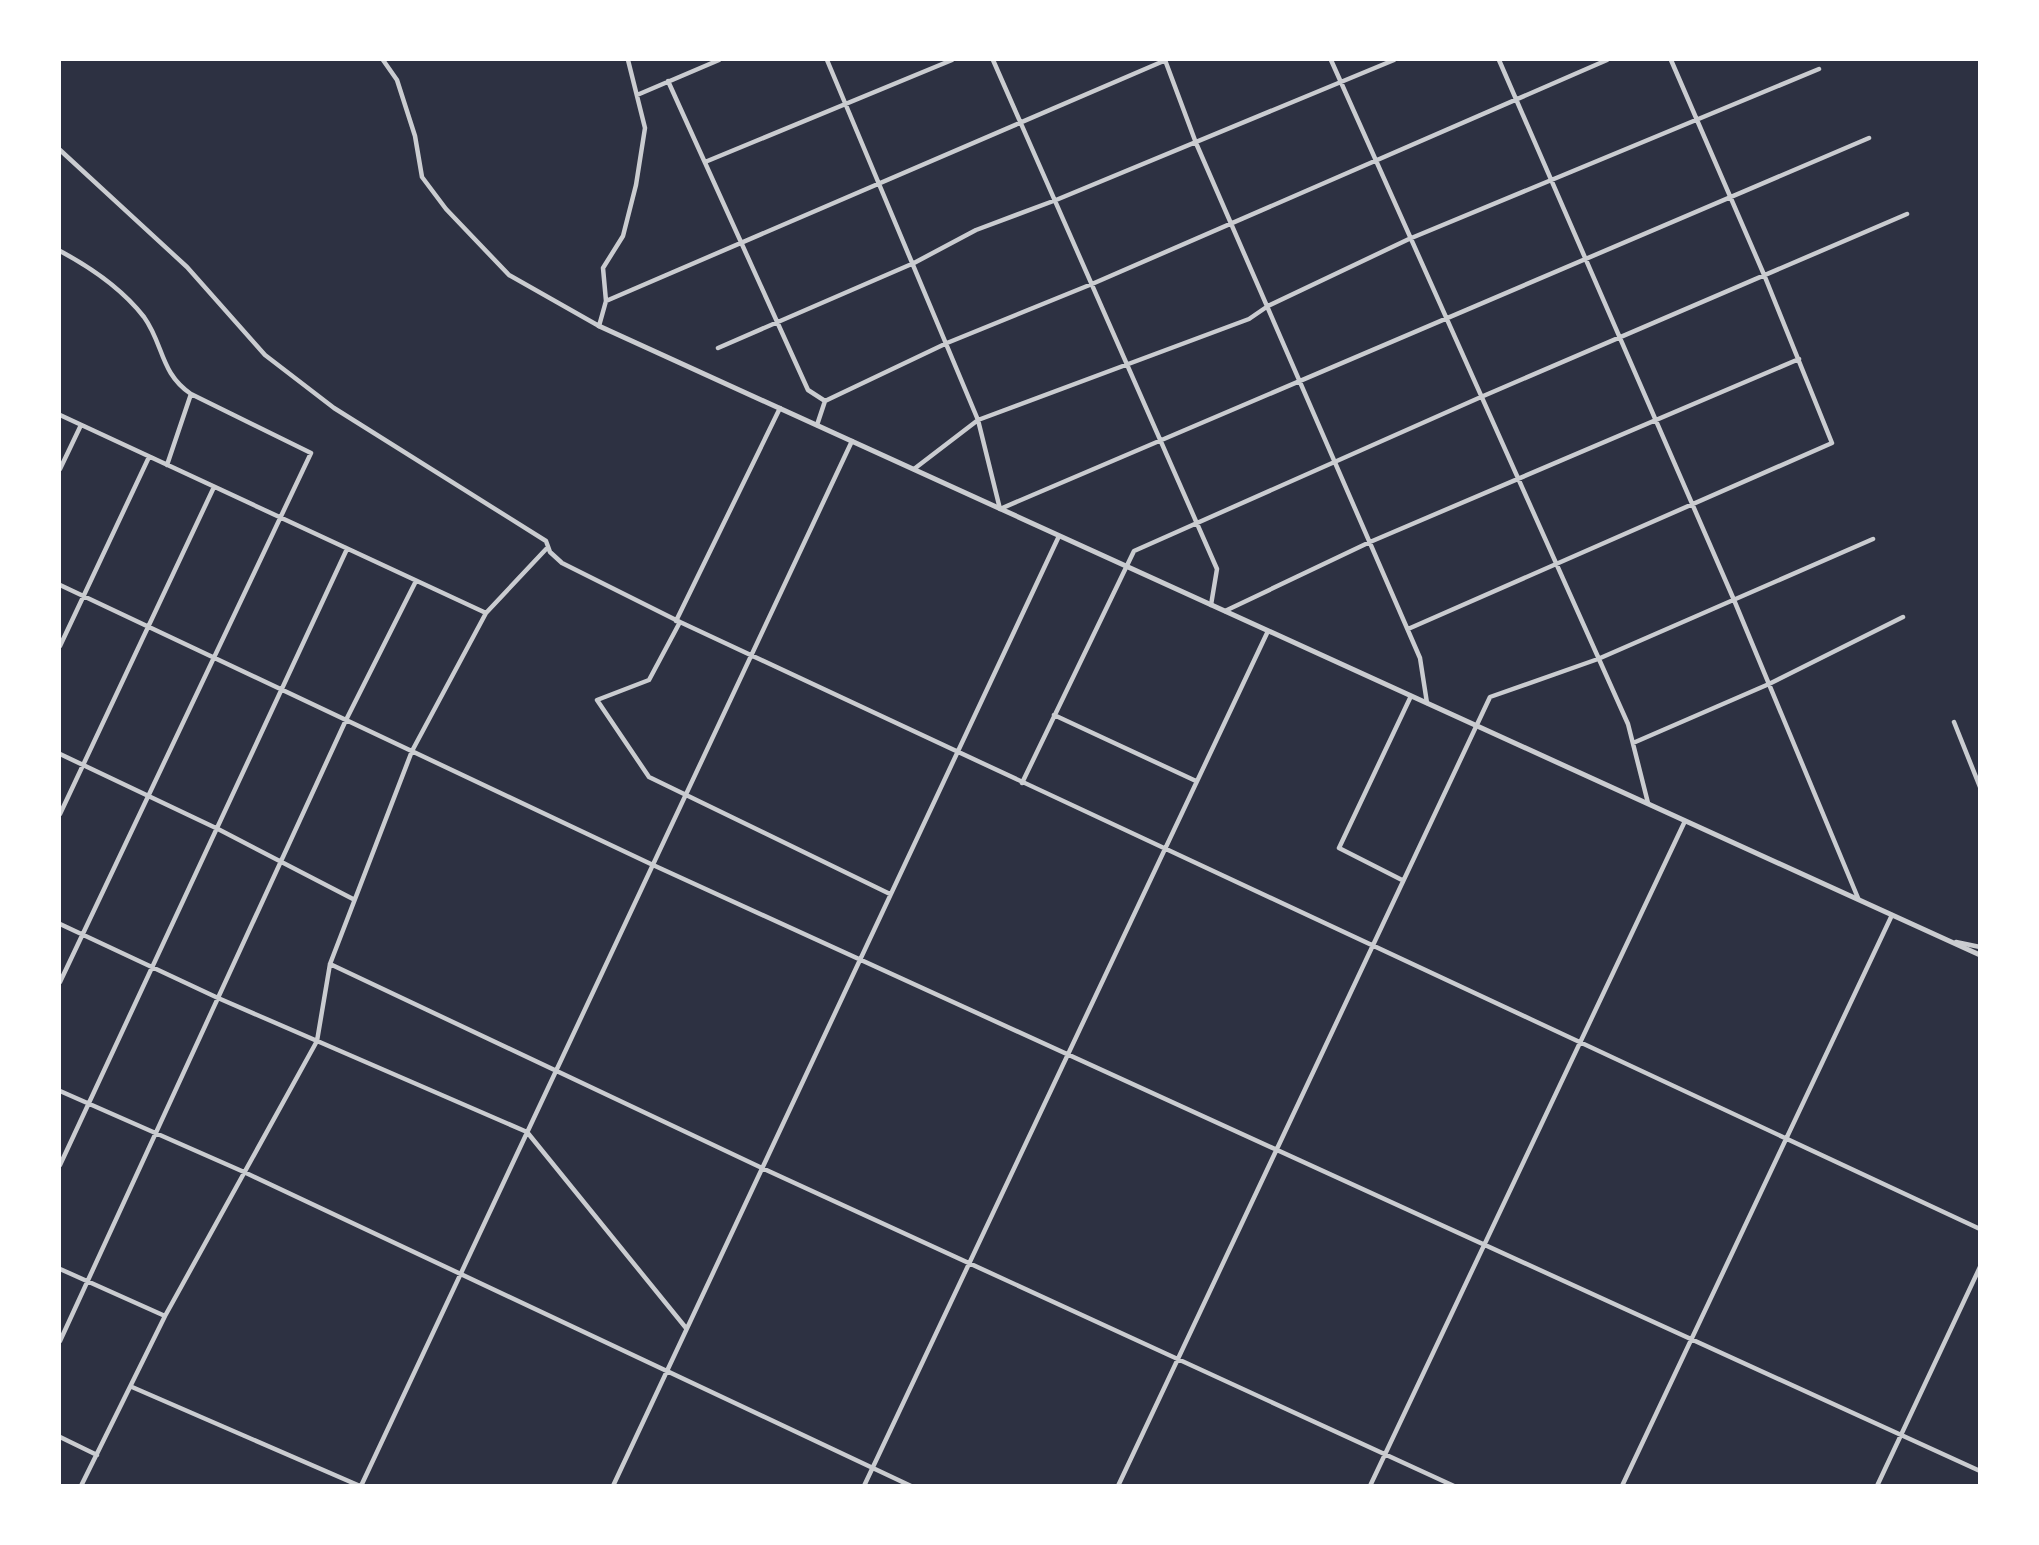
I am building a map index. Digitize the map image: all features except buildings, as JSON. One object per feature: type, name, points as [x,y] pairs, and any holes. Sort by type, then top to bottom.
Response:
[{"type":"street","points":[[383,60],[400,92],[415,136],[422,177],[446,209],[509,275],[599,326],[1979,955]]},
{"type":"street","points":[[599,326],[606,301],[603,268],[623,236],[636,185],[645,128],[628,60]]},
{"type":"street","points":[[637,95],[719,60]]},
{"type":"street","points":[[827,60],[978,419],[1000,509]]},
{"type":"street","points":[[705,162],[952,60]]},
{"type":"street","points":[[993,60],[1217,569],[1211,605]]},
{"type":"street","points":[[606,301],[1165,60],[1196,143],[1420,658],[1427,703]]},
{"type":"street","points":[[1331,60],[1628,724],[1648,804]]},
{"type":"street","points":[[718,348],[914,263],[976,230],[1056,200],[1394,60]]},
{"type":"street","points":[[1499,60],[1734,600],[1858,900]]},
{"type":"street","points":[[817,425],[825,401],[947,343],[1092,284],[1607,60]]},
{"type":"street","points":[[1408,629],[1556,565],[1691,502],[1832,443],[1766,277],[1671,60]]},
{"type":"street","points":[[914,469],[978,419],[1249,319],[1268,306],[1409,239],[1819,69]]},
{"type":"street","points":[[668,81],[808,390],[825,401]]},
{"type":"street","points":[[1000,509],[1870,138]]},
{"type":"street","points":[[60,150],[187,267],[265,355],[334,408],[546,541],[562,563],[751,657],[1979,1228]]},
{"type":"street","points":[[1021,783],[1134,551],[1335,460],[1766,277],[1907,214]]},
{"type":"street","points":[[60,251],[129,299],[146,320],[174,383],[311,453],[60,982]]},
{"type":"street","points":[[1225,611],[1370,542],[1799,359]]},
{"type":"street","points":[[167,465],[191,394]]},
{"type":"street","points":[[780,408],[649,680],[597,700],[649,777],[890,894]]},
{"type":"street","points":[[60,415],[486,613]]},
{"type":"street","points":[[60,469],[81,425]]},
{"type":"street","points":[[132,1387],[360,1486],[852,441]]},
{"type":"street","points":[[60,646],[149,457]]},
{"type":"street","points":[[60,814],[214,486]]},
{"type":"street","points":[[613,1486],[1059,536]]},
{"type":"street","points":[[1118,1486],[1490,697],[1598,659],[1873,539]]},
{"type":"street","points":[[81,1486],[165,1316],[317,1041],[330,964],[412,751],[486,613],[548,547]]},
{"type":"street","points":[[60,1165],[283,691],[347,548]]},
{"type":"street","points":[[60,1340],[346,720],[416,580]]},
{"type":"street","points":[[60,585],[653,865],[1979,1471]]},
{"type":"street","points":[[1633,743],[1769,684],[1903,617]]},
{"type":"street","points":[[864,1486],[1268,631]]},
{"type":"street","points":[[1402,880],[1339,848],[1411,696]]},
{"type":"street","points":[[1054,715],[1196,781]]},
{"type":"street","points":[[1954,722],[1979,787]]},
{"type":"street","points":[[60,754],[218,829],[353,899]]},
{"type":"street","points":[[1370,1486],[1685,821]]},
{"type":"street","points":[[1622,1486],[1892,915]]},
{"type":"street","points":[[60,924],[218,998],[527,1132],[686,1328]]},
{"type":"street","points":[[1947,940],[1979,947]]},
{"type":"street","points":[[330,964],[762,1168],[1454,1486]]},
{"type":"street","points":[[60,1091],[154,1135],[244,1172],[459,1276],[667,1370],[911,1486]]},
{"type":"street","points":[[1877,1486],[1979,1267]]},
{"type":"street","points":[[60,1269],[165,1316]]},
{"type":"street","points":[[60,1437],[97,1455]]}]
